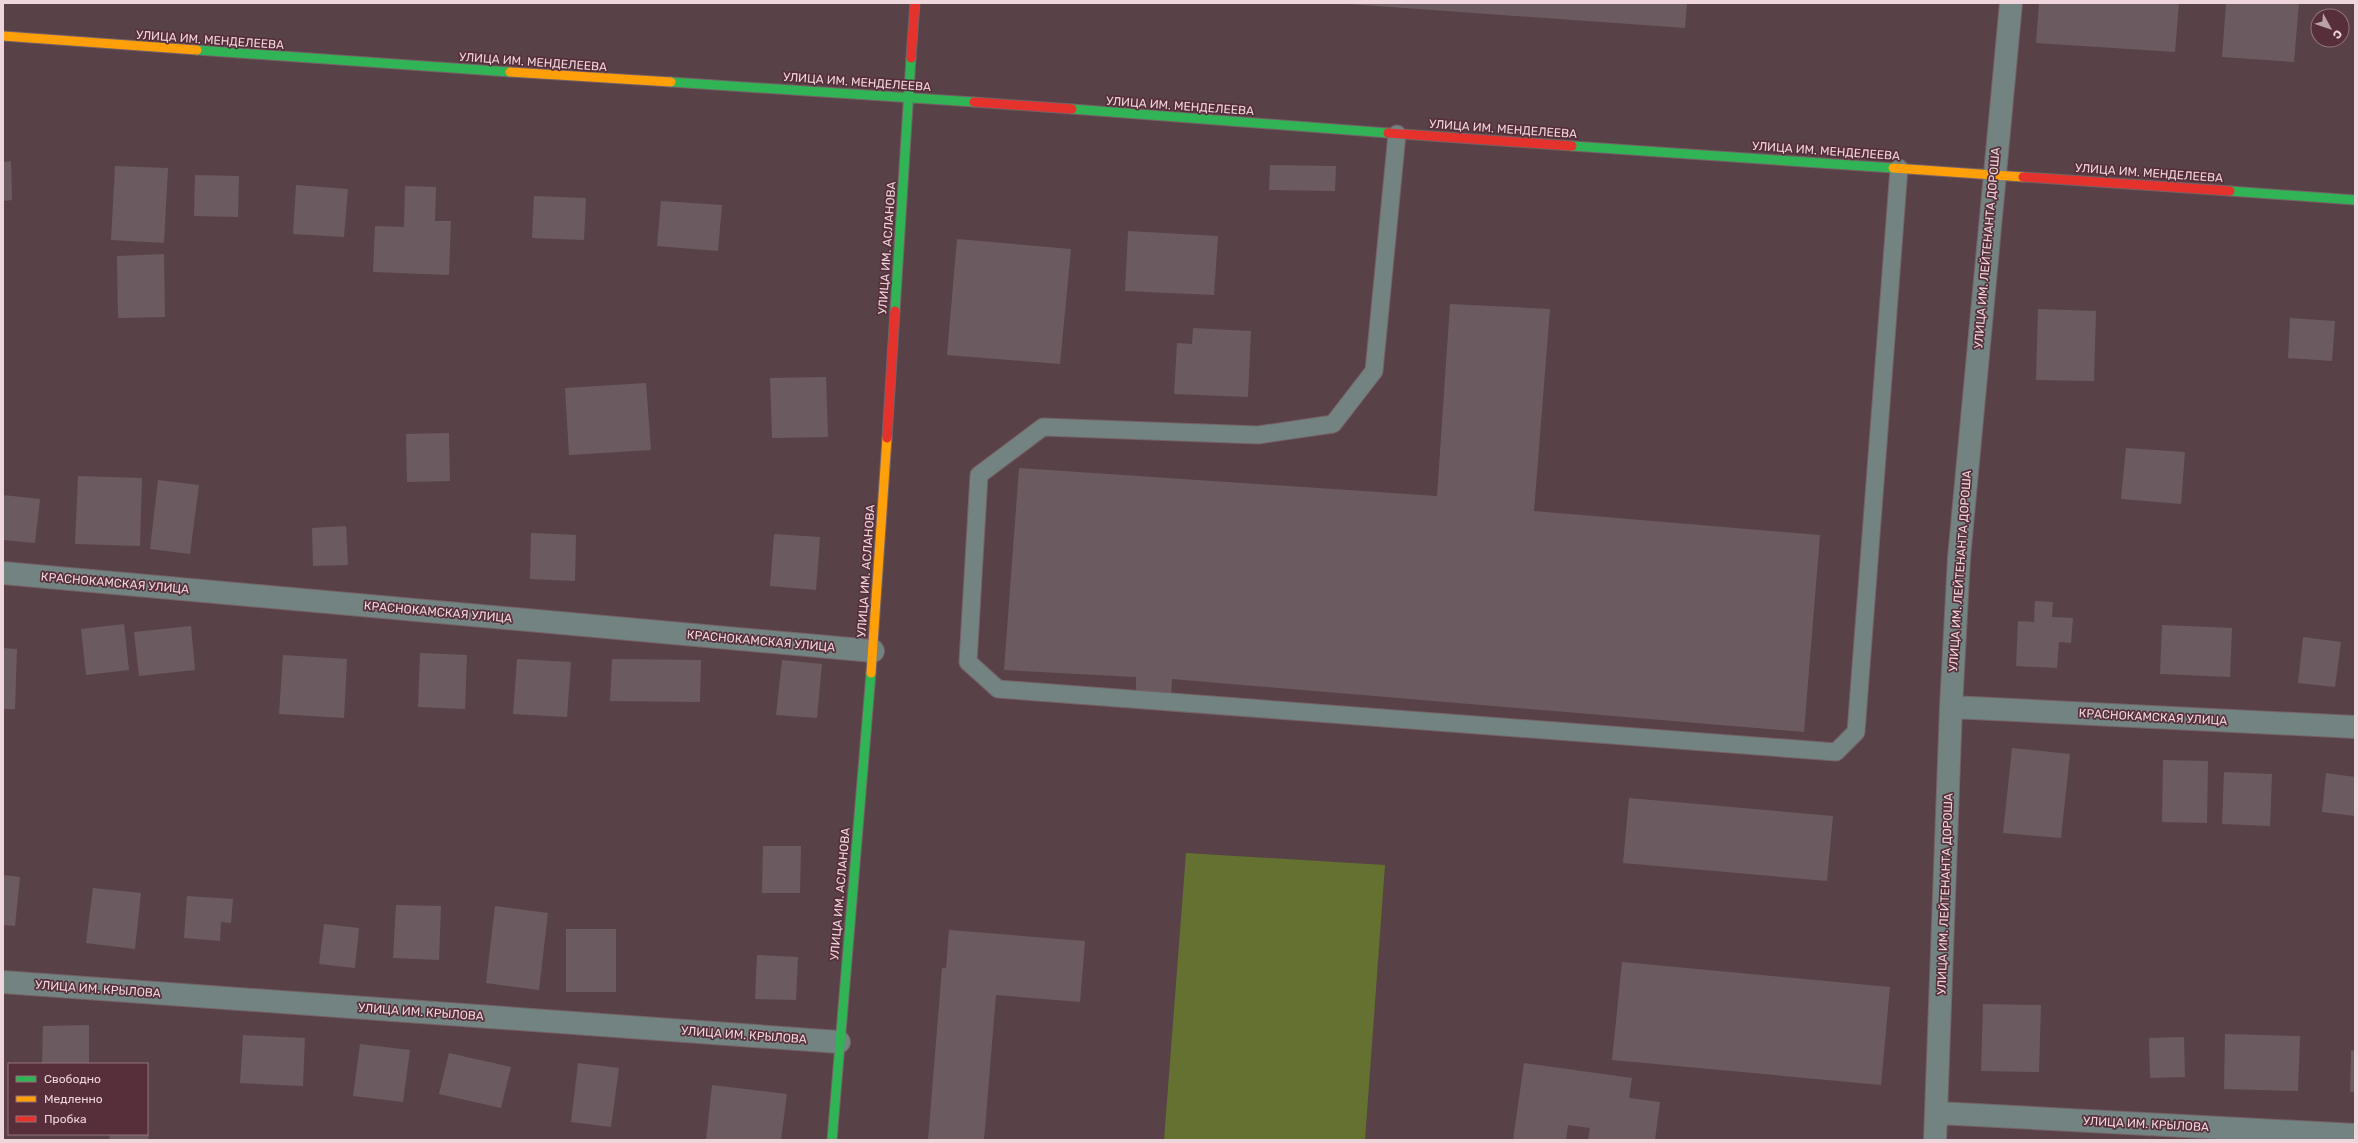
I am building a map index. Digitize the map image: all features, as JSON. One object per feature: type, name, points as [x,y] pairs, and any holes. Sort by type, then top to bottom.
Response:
[{"type":"main road","name":"УЛИЦА ИМ. АСЛАНОВА","points":[[832,1140],[839,1042],[873,651],[915,3]]},
{"type":"main road","name":"УЛИЦА ИМ. МЕНДЕЛЕЕВА","points":[[3,36],[340,61],[908,97],[1397,134],[2355,200]]},
{"type":"street","name":"УЛИЦА ИМ. ЛЕЙТЕНАНТА ДОРОША","points":[[1935,1140],[1938,1113],[1951,707],[1959,558],[2011,3]]},
{"type":"street","name":"КРАСНОКАМСКАЯ УЛИЦА","points":[[3,573],[873,651]]},
{"type":"street","name":"КРАСНОКАМСКАЯ УЛИЦА","points":[[1951,707],[2355,727]]},
{"type":"street","name":"УЛИЦА ИМ. КРЫЛОВА","points":[[3,982],[839,1042]]},
{"type":"street","name":"УЛИЦА ИМ. КРЫЛОВА","points":[[1938,1113],[2355,1135]]},
{"type":"lane","points":[[1397,134],[1374,371],[1333,424],[1258,436],[1043,427],[979,474],[968,662],[998,689],[1836,752],[1856,732],[1899,168]]},
{"type":"green space","points":[[1186,853],[1385,865],[1365,1140],[1164,1140]]},
{"type":"building","points":[[1335,3],[1687,3],[1685,28]]},
{"type":"building","points":[[2039,3],[2179,3],[2175,52],[2036,43]]},
{"type":"building","points":[[2226,3],[2299,3],[2294,62],[2222,57]]},
{"type":"building","points":[[11,161],[12,200],[3,201],[3,162]]},
{"type":"building","points":[[1270,165],[1336,166],[1335,191],[1269,190]]},
{"type":"building","points":[[115,166],[168,168],[164,243],[111,240]]},
{"type":"building","points":[[195,175],[239,176],[238,217],[194,216]]},
{"type":"building","points":[[296,185],[348,189],[344,237],[293,234]]},
{"type":"building","points":[[405,186],[436,187],[435,221],[451,221],[449,275],[373,272],[375,226],[404,227]]},
{"type":"building","points":[[534,196],[586,198],[584,240],[532,238]]},
{"type":"building","points":[[661,201],[722,205],[718,251],[657,246]]},
{"type":"building","points":[[1128,231],[1218,236],[1214,295],[1125,291]]},
{"type":"building","points":[[957,239],[1071,249],[1060,364],[947,355]]},
{"type":"building","points":[[164,254],[165,317],[118,318],[117,256]]},
{"type":"building","points":[[1450,304],[1550,309],[1534,511],[1820,535],[1804,732],[1172,679],[1171,698],[1136,695],[1136,677],[1004,670],[1019,468],[1437,496]]},
{"type":"building","points":[[2038,309],[2096,311],[2094,381],[2036,380]]},
{"type":"building","points":[[2290,318],[2335,321],[2332,361],[2288,358]]},
{"type":"building","points":[[1193,328],[1251,331],[1248,397],[1174,394],[1177,343],[1192,344]]},
{"type":"building","points":[[826,377],[828,437],[772,438],[770,378]]},
{"type":"building","points":[[646,383],[651,450],[569,455],[565,388]]},
{"type":"building","points":[[449,433],[450,481],[407,482],[406,434]]},
{"type":"building","points":[[2126,448],[2185,452],[2181,504],[2121,499]]},
{"type":"building","points":[[78,476],[142,478],[140,546],[75,544]]},
{"type":"building","points":[[158,480],[199,485],[190,554],[150,549]]},
{"type":"building","points":[[3,495],[40,499],[35,543],[3,540]]},
{"type":"building","points":[[346,526],[348,565],[313,566],[312,528]]},
{"type":"building","points":[[531,533],[576,535],[575,581],[530,579]]},
{"type":"building","points":[[774,534],[820,537],[816,590],[770,586]]},
{"type":"building","points":[[2035,601],[2053,602],[2052,617],[2073,618],[2071,643],[2059,642],[2057,668],[2016,666],[2018,621],[2034,622]]},
{"type":"building","points":[[124,624],[129,670],[86,675],[81,629]]},
{"type":"building","points":[[2162,625],[2232,628],[2230,677],[2160,674]]},
{"type":"building","points":[[191,626],[195,670],[139,676],[134,632]]},
{"type":"building","points":[[2303,637],[2341,642],[2335,687],[2298,683]]},
{"type":"building","points":[[3,648],[17,649],[15,709],[3,709]]},
{"type":"building","points":[[420,653],[467,655],[465,709],[418,707]]},
{"type":"building","points":[[283,655],[347,659],[344,718],[279,714]]},
{"type":"building","points":[[517,659],[571,662],[567,717],[513,714]]},
{"type":"building","points":[[612,659],[701,660],[700,702],[610,701]]},
{"type":"building","points":[[782,660],[822,664],[817,718],[776,715]]},
{"type":"building","points":[[2012,748],[2070,754],[2061,838],[2003,833]]},
{"type":"building","points":[[2163,760],[2208,761],[2207,823],[2162,822]]},
{"type":"building","points":[[2224,772],[2272,774],[2270,826],[2222,824]]},
{"type":"building","points":[[2326,773],[2355,777],[2355,816],[2322,812]]},
{"type":"building","points":[[1629,798],[1833,816],[1827,881],[1623,863]]},
{"type":"building","points":[[763,846],[801,846],[800,893],[762,893]]},
{"type":"building","points":[[3,875],[20,877],[15,926],[3,925]]},
{"type":"building","points":[[93,888],[141,893],[135,949],[86,943]]},
{"type":"building","points":[[187,896],[233,899],[231,923],[221,922],[220,941],[184,938]]},
{"type":"building","points":[[396,905],[441,906],[439,960],[393,958]]},
{"type":"building","points":[[495,906],[548,913],[539,990],[486,983]]},
{"type":"building","points":[[324,924],[359,928],[355,968],[319,964]]},
{"type":"building","points":[[566,929],[616,929],[616,992],[566,992]]},
{"type":"building","points":[[949,930],[1085,941],[1080,1002],[996,995],[984,1140],[928,1140],[942,968],[946,968]]},
{"type":"building","points":[[757,955],[798,957],[796,1000],[755,999]]},
{"type":"building","points":[[1622,962],[1890,987],[1881,1085],[1612,1060]]},
{"type":"building","points":[[1983,1004],[2041,1005],[2039,1072],[1981,1071]]},
{"type":"building","points":[[89,1025],[89,1063],[42,1063],[43,1026]]},
{"type":"building","points":[[2225,1034],[2300,1036],[2298,1091],[2224,1089]]},
{"type":"building","points":[[243,1035],[305,1038],[303,1086],[240,1083]]},
{"type":"building","points":[[2184,1037],[2185,1077],[2150,1078],[2149,1038]]},
{"type":"building","points":[[360,1044],[410,1050],[403,1102],[353,1096]]},
{"type":"building","points":[[2351,1050],[2355,1051],[2355,1092],[2350,1092]]},
{"type":"building","points":[[449,1053],[511,1067],[501,1108],[439,1094]]},
{"type":"building","points":[[578,1063],[619,1068],[611,1127],[571,1122]]},
{"type":"building","points":[[1524,1063],[1632,1078],[1629,1098],[1660,1102],[1655,1140],[1588,1140],[1590,1128],[1568,1125],[1566,1140],[1513,1140]]},
{"type":"building","points":[[712,1085],[787,1094],[781,1140],[706,1140]]},
{"type":"building","points":[[149,1133],[148,1140],[109,1140],[110,1135],[148,1135]]},
{"type":"traffic: fast","points":[[197,50],[510,72]]},
{"type":"traffic: fast","points":[[895,311],[911,58]]},
{"type":"traffic: fast","points":[[671,82],[974,102]]},
{"type":"traffic: fast","points":[[1072,109],[1388,133]]},
{"type":"traffic: fast","points":[[1572,146],[1893,168]]},
{"type":"traffic: fast","points":[[2230,191],[2355,200]]},
{"type":"traffic: fast","points":[[832,1140],[871,673]]},
{"type":"traffic: slow","points":[[3,36],[197,50]]},
{"type":"traffic: slow","points":[[510,72],[671,82]]},
{"type":"traffic: slow","points":[[1893,168],[2023,177]]},
{"type":"traffic: slow","points":[[871,673],[887,438]]},
{"type":"traffic: jam","points":[[911,58],[915,3]]},
{"type":"traffic: jam","points":[[974,102],[1072,109]]},
{"type":"traffic: jam","points":[[1388,133],[1572,146]]},
{"type":"traffic: jam","points":[[2023,177],[2230,191]]},
{"type":"traffic: jam","points":[[887,438],[895,311]]}]
